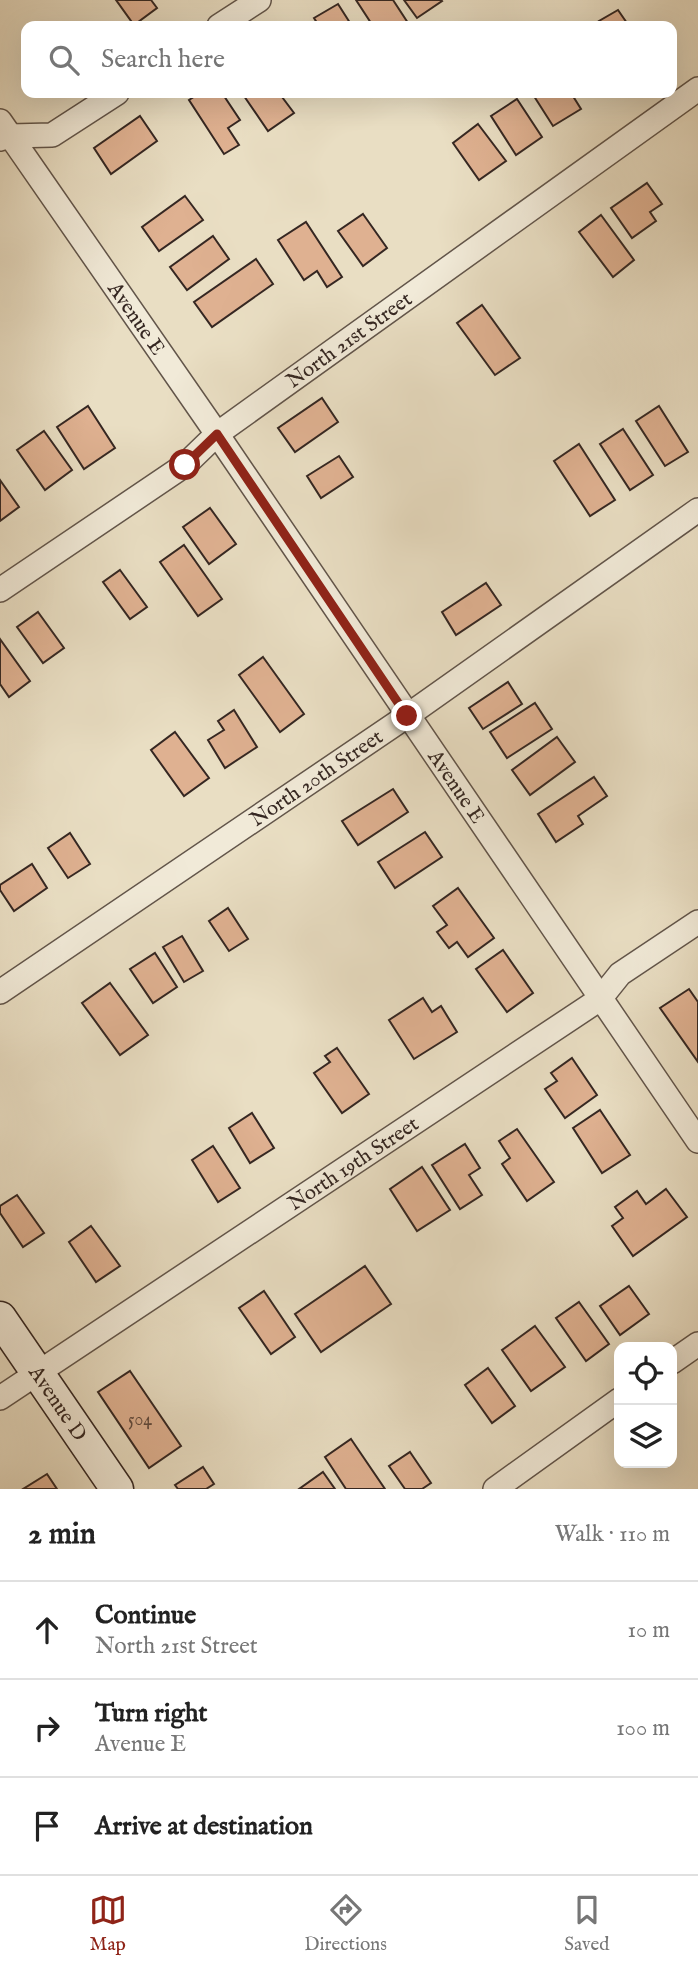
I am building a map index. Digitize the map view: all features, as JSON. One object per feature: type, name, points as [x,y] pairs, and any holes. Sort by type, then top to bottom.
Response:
[{"type":"street","points":[[227,21],[259,0]]},
{"type":"street","name":"North 21st Street","points":[[0,590],[185,465],[217,434],[698,89]]},
{"type":"street","points":[[3,132],[52,135],[109,98]]},
{"type":"street","name":"Avenue E","points":[[3,132],[217,434],[698,1141]]},
{"type":"street","name":"North 20th Street","points":[[0,992],[407,716],[698,510]]},
{"type":"street","name":"North 19th Street","points":[[0,1398],[600,999],[620,974],[698,922]]},
{"type":"street","name":"Avenue D","points":[[0,1318],[117,1489]]},
{"type":"street","points":[[677,1358],[698,1343]]},
{"type":"street","points":[[495,1489],[614,1404]]},
{"type":"building","points":[[116,0],[151,0],[157,8],[139,21],[131,21]]},
{"type":"building","points":[[356,0],[393,0],[407,21],[370,21]]},
{"type":"building","points":[[404,0],[441,0],[442,1],[417,18]]},
{"type":"building","points":[[338,4],[349,21],[316,21],[314,18]]},
{"type":"building","points":[[618,10],[626,21],[599,21]]},
{"type":"building","points":[[225,98],[240,120],[228,128],[239,145],[224,154],[189,100]]},
{"type":"building","points":[[245,98],[283,98],[294,113],[268,131]]},
{"type":"building","points":[[535,98],[574,98],[581,109],[553,126]]},
{"type":"building","points":[[517,99],[542,137],[516,155],[491,116]]},
{"type":"building","points":[[140,116],[157,141],[111,174],[94,148]]},
{"type":"building","points":[[478,124],[506,161],[479,180],[453,143]]},
{"type":"building","points":[[647,183],[662,204],[650,212],[656,221],[632,238],[611,208]]},
{"type":"building","points":[[185,196],[203,220],[159,251],[142,227]]},
{"type":"building","points":[[363,214],[387,248],[363,266],[338,231]]},
{"type":"building","points":[[601,215],[634,260],[613,277],[579,232]]},
{"type":"building","points":[[306,222],[342,277],[327,287],[317,271],[304,280],[278,240]]},
{"type":"building","points":[[213,236],[229,259],[187,290],[170,267]]},
{"type":"building","points":[[256,259],[273,284],[212,327],[194,302]]},
{"type":"building","points":[[482,305],[520,358],[495,375],[457,323]]},
{"type":"building","points":[[322,398],[338,422],[295,452],[278,428]]},
{"type":"building","points":[[88,406],[115,448],[84,469],[57,427]]},
{"type":"building","points":[[659,406],[688,452],[665,466],[636,421]]},
{"type":"building","points":[[623,429],[653,475],[630,490],[600,444]]},
{"type":"building","points":[[44,431],[72,470],[45,490],[17,450]]},
{"type":"building","points":[[579,444],[615,500],[590,516],[554,461]]},
{"type":"building","points":[[339,456],[353,477],[321,498],[307,476]]},
{"type":"building","points":[[0,480],[19,507],[0,521]]},
{"type":"building","points":[[210,508],[236,544],[209,564],[183,527]]},
{"type":"building","points":[[184,545],[222,599],[198,616],[160,562]]},
{"type":"building","points":[[120,570],[147,607],[130,619],[103,582]]},
{"type":"building","points":[[486,583],[501,605],[456,635],[442,612]]},
{"type":"building","points":[[38,612],[64,648],[43,663],[17,627]]},
{"type":"building","points":[[0,639],[30,681],[9,697],[0,684]]},
{"type":"building","points":[[263,657],[304,714],[280,732],[239,675]]},
{"type":"building","points":[[508,682],[522,704],[483,729],[469,708]]},
{"type":"building","points":[[535,703],[552,729],[507,758],[490,732]]},
{"type":"building","points":[[234,710],[257,747],[225,768],[208,740],[224,730],[218,721]]},
{"type":"building","points":[[175,732],[209,778],[184,796],[151,750]]},
{"type":"building","points":[[557,737],[575,762],[530,795],[512,770]]},
{"type":"building","points":[[594,777],[607,796],[578,816],[583,824],[556,842],[538,814]]},
{"type":"building","points":[[393,789],[408,812],[358,845],[342,821]]},
{"type":"building","points":[[425,832],[442,857],[395,888],[378,862]]},
{"type":"building","points":[[70,833],[90,864],[68,878],[48,848]]},
{"type":"building","points":[[32,864],[47,888],[14,911],[0,890],[0,885]]},
{"type":"building","points":[[458,888],[494,938],[468,957],[457,942],[449,948],[437,932],[447,925],[433,906]]},
{"type":"building","points":[[228,908],[248,939],[229,951],[209,921]]},
{"type":"building","points":[[182,936],[203,971],[184,982],[163,947]]},
{"type":"building","points":[[503,950],[533,993],[507,1012],[476,969]]},
{"type":"building","points":[[155,953],[177,987],[153,1003],[130,969]]},
{"type":"building","points":[[110,983],[148,1035],[120,1055],[82,1003]]},
{"type":"building","points":[[689,989],[698,1002],[698,1062],[660,1008]]},
{"type":"building","points":[[423,998],[432,1012],[441,1006],[457,1032],[414,1059],[389,1020]]},
{"type":"building","points":[[337,1048],[369,1094],[342,1113],[314,1073],[330,1062],[325,1056]]},
{"type":"building","points":[[572,1058],[597,1095],[565,1118],[545,1089],[557,1081],[551,1073]]},
{"type":"building","points":[[600,1110],[630,1155],[602,1173],[573,1128]]},
{"type":"building","points":[[252,1113],[274,1148],[250,1163],[229,1128]]},
{"type":"building","points":[[517,1129],[554,1182],[527,1201],[502,1164],[510,1158],[499,1141]]},
{"type":"building","points":[[465,1144],[480,1168],[469,1175],[482,1195],[460,1209],[432,1165]]},
{"type":"building","points":[[213,1146],[240,1188],[218,1202],[192,1160]]},
{"type":"building","points":[[422,1167],[450,1210],[417,1231],[390,1189]]},
{"type":"building","points":[[666,1189],[687,1217],[633,1256],[612,1226],[623,1218],[615,1207],[637,1191],[646,1204]]},
{"type":"building","points":[[17,1195],[44,1233],[23,1247],[0,1213],[0,1206]]},
{"type":"building","points":[[91,1226],[120,1266],[96,1282],[69,1242]]},
{"type":"building","points":[[365,1266],[391,1304],[321,1352],[295,1314]]},
{"type":"building","points":[[629,1286],[649,1314],[620,1335],[600,1306]]},
{"type":"building","points":[[264,1291],[295,1337],[271,1354],[239,1308]]},
{"type":"building","points":[[579,1302],[609,1344],[586,1361],[556,1318]]},
{"type":"building","points":[[535,1326],[565,1367],[531,1391],[502,1350]]},
{"type":"building","points":[[488,1368],[515,1406],[492,1423],[465,1385]]},
{"type":"building","points":[[130,1371],[181,1446],[149,1468],[98,1392]]},
{"type":"building","points":[[351,1439],[385,1489],[346,1489],[325,1457]]},
{"type":"building","points":[[410,1452],[431,1483],[422,1489],[405,1489],[389,1466]]},
{"type":"building","points":[[203,1467],[214,1484],[206,1489],[178,1489],[175,1485]]},
{"type":"building","points":[[323,1472],[335,1489],[299,1489]]},
{"type":"building","points":[[47,1474],[57,1489],[23,1489]]},
{"type":"route","points":[[185,465],[217,434],[407,716]]}]
